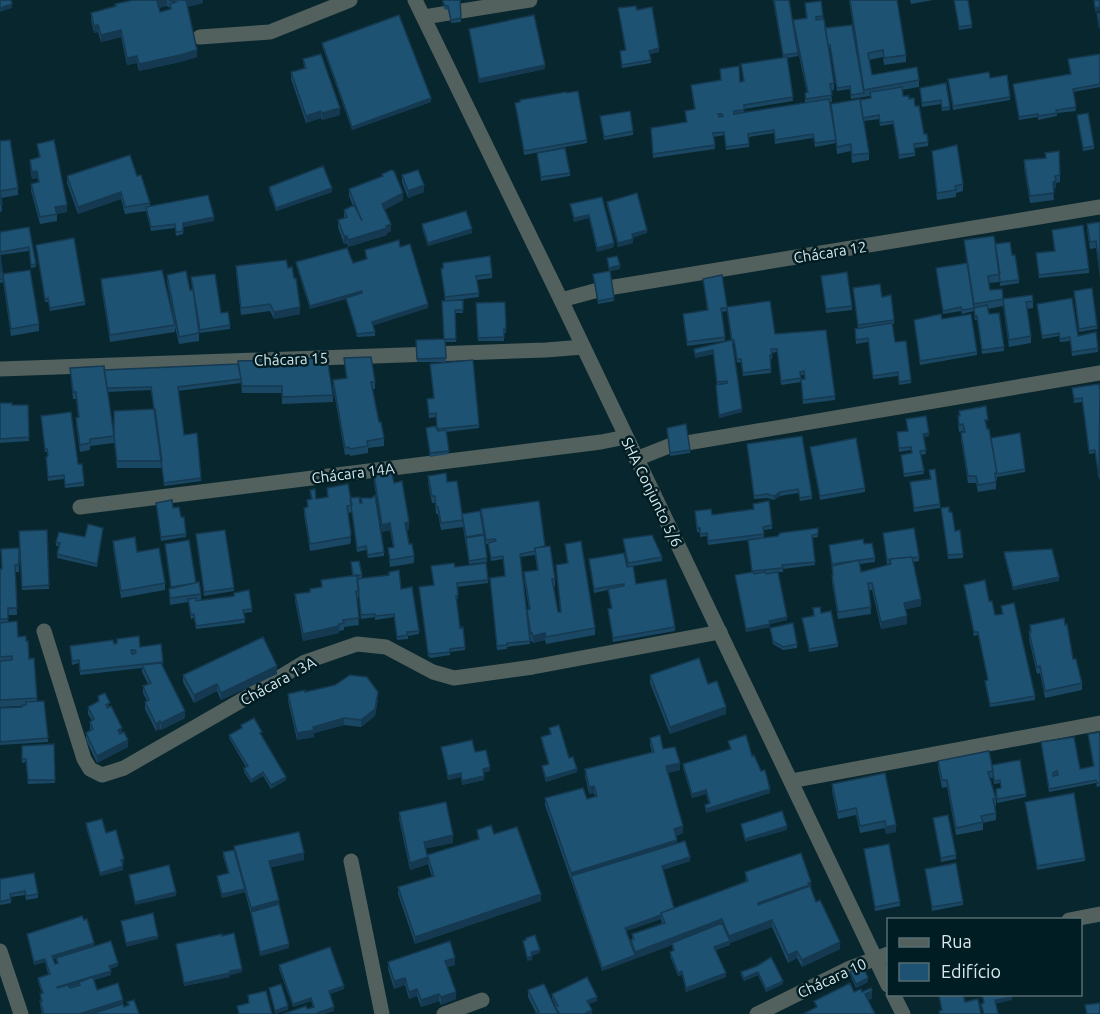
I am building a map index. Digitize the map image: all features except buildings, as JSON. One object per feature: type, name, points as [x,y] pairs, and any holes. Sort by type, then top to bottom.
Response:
[{"type":"street","points":[[200,37],[270,32],[350,0]]},
{"type":"street","name":"SHA Conjunto 5/6","points":[[415,0],[791,781],[882,956],[887,980]]},
{"type":"street","points":[[424,17],[530,0]]},
{"type":"street","name":"Chácara 12","points":[[561,300],[602,289],[1100,207]]},
{"type":"street","name":"Chácara 15","points":[[0,369],[582,347]]},
{"type":"street","points":[[636,459],[669,446],[1100,373]]},
{"type":"street","name":"Chácara 14A","points":[[80,507],[626,437]]},
{"type":"street","name":"Chácara 13A","points":[[44,631],[84,759],[90,769],[102,775],[124,768],[305,662],[357,644],[386,647],[433,672],[454,678],[533,667],[720,632]]},
{"type":"street","points":[[791,781],[1100,723]]},
{"type":"street","points":[[351,861],[382,1014]]},
{"type":"street","points":[[1079,918],[1100,914]]},
{"type":"street","points":[[0,951],[21,1014]]},
{"type":"street","name":"Chácara 10","points":[[757,1014],[850,968],[882,956]]},
{"type":"street","points":[[894,996],[903,1014]]},
{"type":"street","points":[[444,1014],[482,1000]]}]
